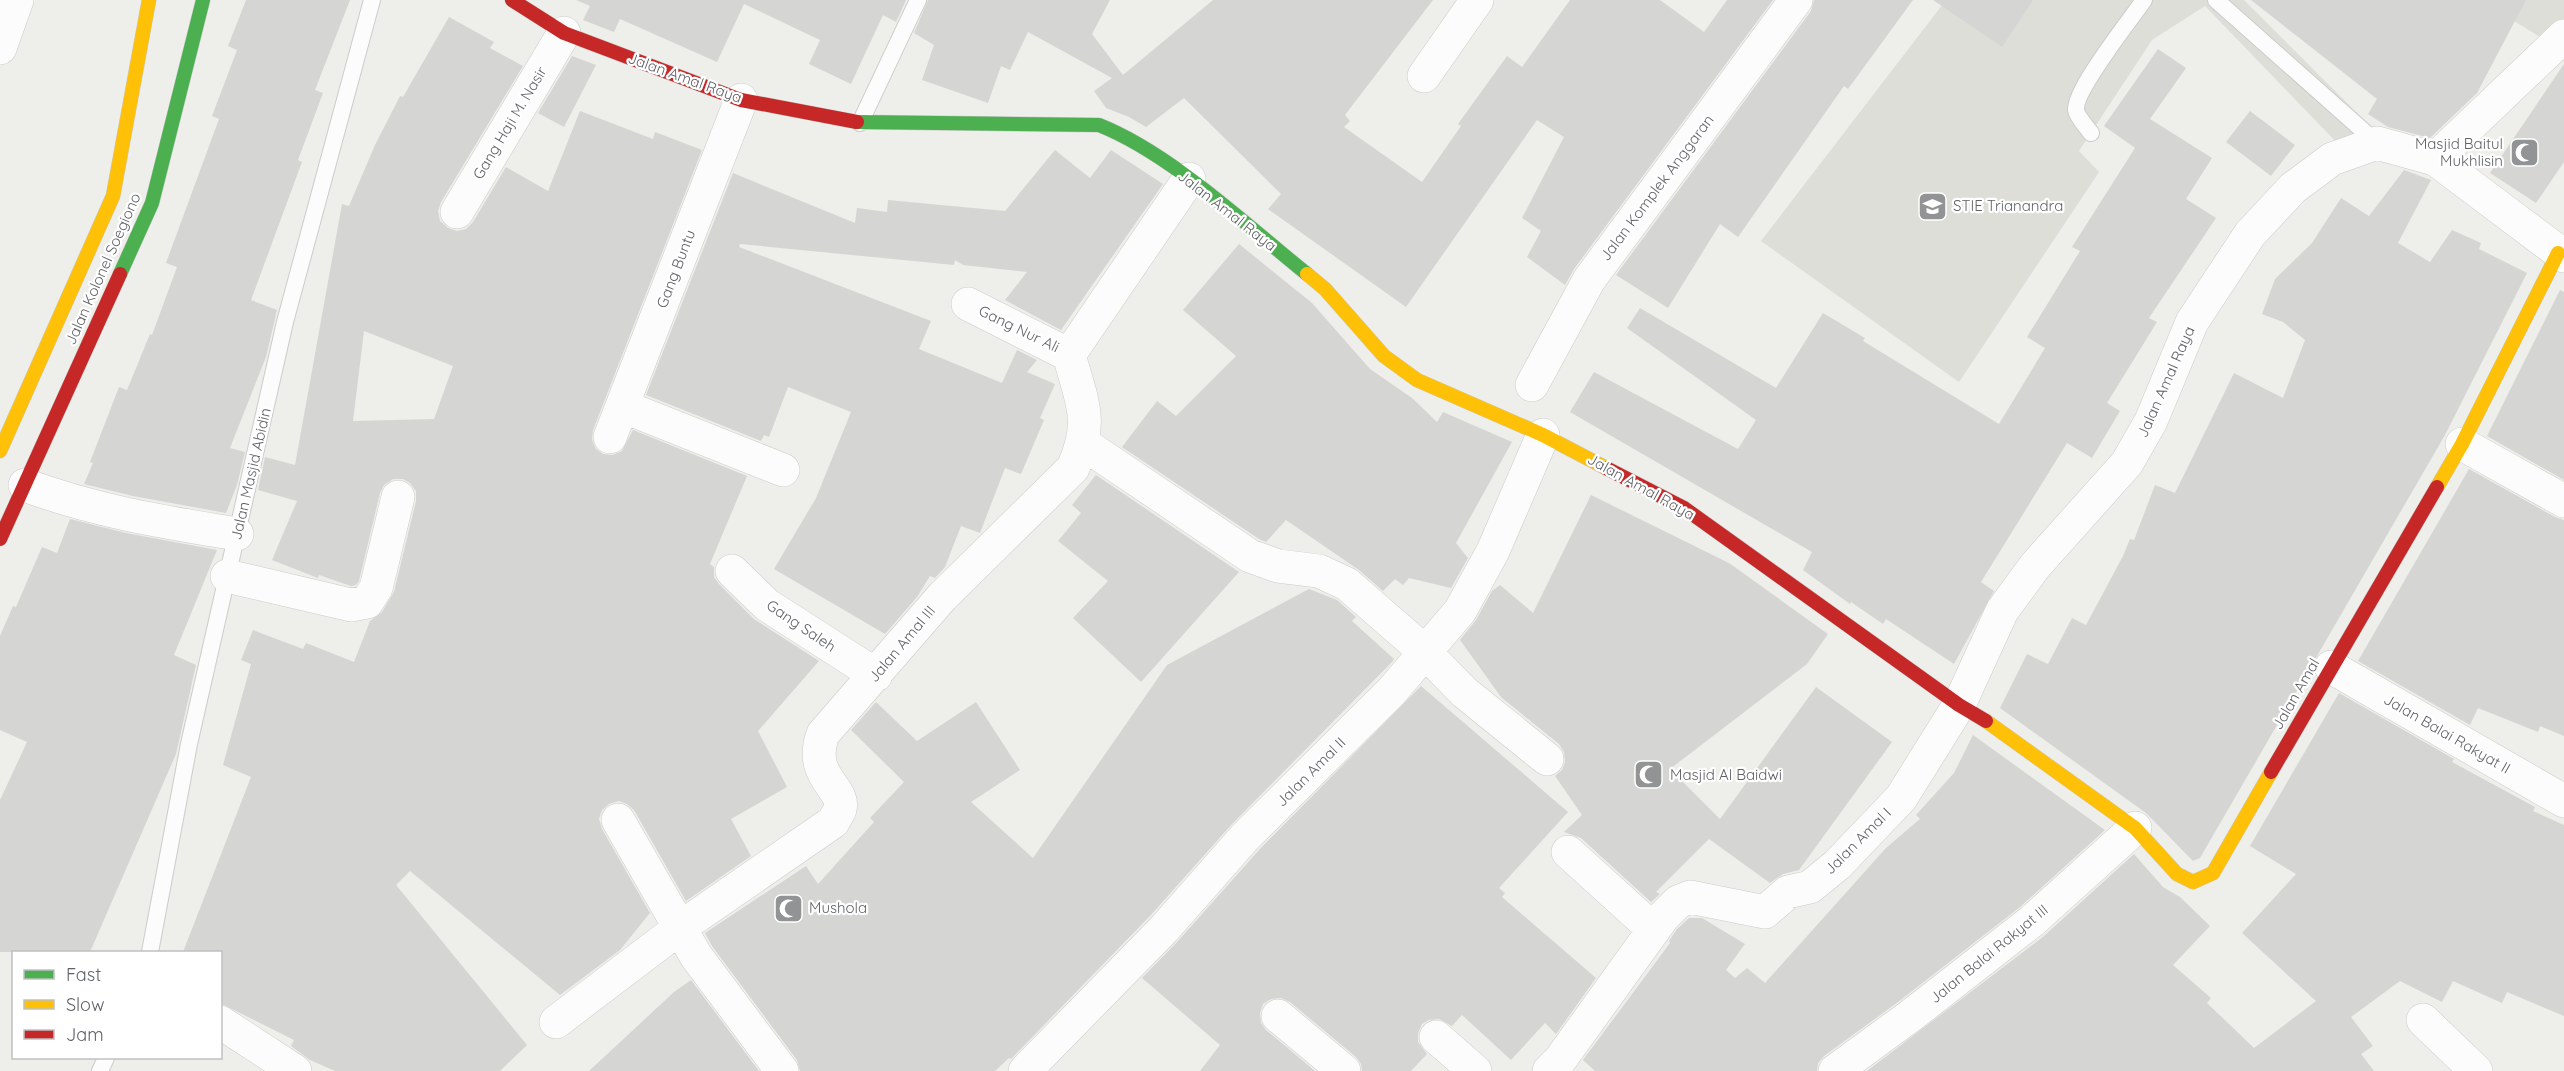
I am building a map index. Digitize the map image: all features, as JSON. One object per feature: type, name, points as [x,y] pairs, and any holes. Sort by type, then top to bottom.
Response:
[{"type":"street","points":[[0,48],[17,0]]},
{"type":"street","name":"Jalan Kolonel Soegiono","points":[[0,451],[113,195],[149,0]]},
{"type":"street","name":"Jalan Kolonel Soegiono","points":[[0,539],[152,202],[203,0]]},
{"type":"street","name":"Jalan Amal Raya","points":[[512,0],[564,33],[741,100],[860,123],[1099,125],[1122,134],[1189,179],[1325,289],[1384,356],[1417,380],[1543,435],[1684,508],[1959,705],[2002,611],[2035,566],[2127,463],[2151,421],[2192,322],[2250,234],[2293,188],[2332,159],[2377,143]]},
{"type":"street","points":[[1424,76],[1477,0]]},
{"type":"street","name":"Jalan Komplek Anggaran","points":[[1532,385],[1588,280],[1796,0]]},
{"type":"street","name":"Gang Haji M. Nasir","points":[[457,212],[564,33]]},
{"type":"street","points":[[2435,159],[2564,36]]},
{"type":"street","name":"Gang Buntu","points":[[610,437],[741,100]]},
{"type":"street","points":[[2377,143],[2435,159],[2561,254]]},
{"type":"street","points":[[1069,355],[1189,179]]},
{"type":"street","name":"Jalan Amal","points":[[1959,705],[1984,720],[2135,828],[2184,879],[2193,882],[2213,873],[2462,444],[2561,254]]},
{"type":"street","name":"Gang Nur Ali","points":[[968,304],[1069,355]]},
{"type":"street","name":"Jalan Amal III","points":[[556,1022],[681,927],[833,822],[840,810],[840,801],[819,765],[818,746],[823,734],[942,597],[1073,468],[1084,444],[1086,418],[1069,355]]},
{"type":"street","points":[[622,406],[783,470]]},
{"type":"street","name":"Jalan Amal II","points":[[1025,1071],[1164,929],[1245,837],[1392,691],[1460,611],[1493,550],[1543,435]]},
{"type":"street","points":[[1084,444],[1250,556],[1278,566],[1319,571],[1347,584],[1425,652],[1464,692],[1547,759]]},
{"type":"street","points":[[2462,444],[2564,501]]},
{"type":"street","points":[[25,485],[66,501],[135,518],[237,534]]},
{"type":"street","points":[[227,576],[351,605],[367,602],[376,588],[398,497]]},
{"type":"street","name":"Gang Saleh","points":[[732,571],[767,605],[876,675]]},
{"type":"street","name":"Jalan Balai Rakyat II","points":[[2331,667],[2564,801]]},
{"type":"street","name":"Jalan Amal I","points":[[1549,1071],[1560,1060],[1654,930],[1678,902],[1690,897],[1765,912],[1788,892],[1810,887],[1837,865],[1901,798],[1959,705]]},
{"type":"street","points":[[618,820],[696,956],[782,1071]]},
{"type":"street","name":"Jalan Balai Rakyat III","points":[[1835,1071],[1909,1017],[2032,921],[2135,828]]},
{"type":"street","points":[[1568,852],[1654,930]]},
{"type":"street","points":[[1278,1016],[1344,1071]]},
{"type":"street","points":[[2423,1020],[2476,1071]]},
{"type":"street","points":[[222,1024],[295,1071]]},
{"type":"street","points":[[1436,1037],[1475,1071]]},
{"type":"lane","name":"Jalan Masjid Abidin","points":[[150,951],[189,744],[285,322],[372,0]]},
{"type":"lane","points":[[860,123],[918,0]]},
{"type":"lane","points":[[2091,133],[2076,111],[2077,100],[2086,83],[2144,0]]},
{"type":"lane","points":[[2216,0],[2377,143]]},
{"type":"shaded area","name":"STIE Trianandra","points":[[1946,0],[2244,0],[2370,126],[2343,149],[2205,6],[2152,40],[2079,151],[2099,172],[1959,382],[1761,241]]},
{"type":"shaded area","points":[[2480,0],[2564,0],[2564,41],[2558,48]]},
{"type":"building","points":[[246,0],[350,0],[315,90],[323,93],[298,160],[302,162],[251,300],[277,310],[266,357],[230,448],[245,452],[237,485],[226,513],[133,496],[84,484],[93,463],[90,462],[119,387],[127,390],[150,334],[152,335],[177,267],[166,263],[219,119],[212,116],[237,50],[228,46]]},
{"type":"building","points":[[576,0],[906,0],[896,22],[883,15],[851,84],[809,64],[820,40],[744,4],[717,62],[620,19],[614,32],[583,20],[590,6]]},
{"type":"building","points":[[928,0],[1110,0],[1092,34],[1123,75],[1213,0],[1433,0],[1345,115],[1350,121],[1344,127],[1422,182],[1461,126],[1458,124],[1507,56],[1522,67],[1570,0],[1660,0],[1704,32],[1727,0],[1773,0],[1574,269],[1565,285],[1527,257],[1541,231],[1522,218],[1564,137],[1537,120],[1406,307],[1268,209],[1281,194],[1184,98],[1146,127],[1106,108],[1094,91],[1112,78],[1028,32],[1010,70],[1001,66],[988,103],[922,80],[934,45],[914,33]]},
{"type":"building","points":[[1814,0],[1913,0],[1848,89],[1844,86],[1738,237],[1720,224],[1668,308],[1616,275],[1811,11]]},
{"type":"building","points":[[1933,0],[2033,0],[2002,47]]},
{"type":"building","points":[[2251,0],[2526,0],[2477,93],[2430,138],[2388,127],[2368,114],[2377,99]]},
{"type":"building","points":[[449,17],[494,42],[490,48],[523,66],[441,202],[438,211],[440,221],[448,228],[457,231],[466,229],[473,222],[506,167],[548,191],[580,111],[653,139],[655,132],[702,150],[593,430],[592,440],[596,449],[603,454],[613,455],[622,451],[633,430],[747,476],[710,564],[714,567],[714,577],[754,619],[819,661],[758,731],[787,787],[731,819],[751,856],[686,901],[634,810],[619,801],[609,804],[602,810],[599,819],[602,829],[650,913],[620,950],[560,995],[410,871],[396,885],[527,1045],[500,1071],[335,1071],[310,1060],[291,1046],[294,1040],[222,1004],[222,951],[183,951],[251,777],[223,765],[251,664],[241,660],[253,630],[303,649],[306,643],[354,662],[370,621],[382,612],[394,592],[416,501],[416,491],[410,483],[403,479],[393,479],[384,485],[380,493],[359,581],[356,585],[351,586],[319,575],[318,578],[272,560],[297,501],[258,490],[265,457],[295,465],[342,204],[349,206],[375,145],[400,96],[403,97]],"holes":[[[364,331],[453,366],[434,419],[353,421]]]},
{"type":"building","points":[[2158,49],[2186,68],[2150,119],[2212,158],[2186,199],[2216,218],[2149,318],[2157,322],[2107,403],[2120,411],[2092,458],[2067,443],[1981,582],[1994,591],[1954,664],[1886,619],[1883,624],[1851,602],[1850,604],[1803,570],[1812,552],[1570,412],[1594,372],[1738,449],[1756,420],[1627,328],[1640,308],[1776,388],[1823,313],[1865,338],[1863,341],[1999,424],[2045,348],[2027,337],[2080,251],[2072,247],[2135,148],[2104,126]]},
{"type":"building","points":[[572,56],[596,65],[564,127],[538,113]]},
{"type":"building","name":"Masjid Baitul Mukhlisin","points":[[2564,64],[2564,162],[2536,203],[2490,173]]},
{"type":"building","points":[[2250,111],[2295,145],[2271,176],[2226,142]]},
{"type":"building","points":[[1055,150],[1090,178],[1111,150],[1163,184],[1061,330],[1005,300],[1027,272],[963,265],[955,260],[954,265],[740,244],[739,247],[931,321],[919,349],[1002,383],[1017,350],[1037,360],[1027,372],[1055,384],[1040,418],[1044,420],[1021,474],[1005,468],[980,533],[961,526],[945,567],[935,578],[930,576],[917,597],[885,634],[774,569],[816,498],[851,412],[788,387],[769,437],[764,435],[761,441],[646,395],[733,173],[855,223],[857,208],[887,212],[888,200],[1005,211]]},
{"type":"building","points":[[2404,170],[2431,180],[2398,243],[2430,262],[2452,230],[2481,243],[2479,249],[2527,273],[2445,435],[2200,858],[2193,861],[2146,813],[2000,708],[2027,654],[2048,664],[2072,618],[2086,625],[2130,539],[2134,540],[2155,485],[2175,493],[2234,373],[2283,398],[2305,340],[2283,322],[2262,314],[2275,279],[2312,243],[2341,198],[2369,216]]},
{"type":"building","points":[[1239,244],[1312,303],[1370,369],[1412,398],[1437,422],[1443,412],[1512,442],[1456,543],[1468,558],[1451,588],[1409,578],[1403,585],[1395,579],[1383,591],[1359,570],[1286,520],[1266,542],[1259,539],[1122,447],[1157,401],[1176,416],[1236,356],[1183,310]]},
{"type":"building","points":[[2560,290],[2564,292],[2564,480],[2487,436]]},
{"type":"building","points":[[2469,469],[2564,520],[2564,736],[2540,726],[2538,732],[2478,708],[2470,725],[2358,661]]},
{"type":"building","points":[[1096,475],[1239,572],[1141,682],[1073,618],[1108,581],[1058,541],[1081,513],[1072,505]]},
{"type":"building","points":[[1591,495],[1729,563],[1828,634],[1807,664],[1670,769],[1720,819],[1816,687],[1892,742],[1799,870],[1783,874],[1770,883],[1709,839],[1656,892],[1660,894],[1651,902],[1581,838],[1564,832],[1582,815],[1555,776],[1562,770],[1565,762],[1564,752],[1559,744],[1501,697],[1460,640],[1476,620],[1492,591],[1500,585],[1533,613]]},
{"type":"building","points":[[70,519],[126,533],[217,550],[174,655],[196,665],[176,754],[90,951],[0,952],[0,800],[27,742],[0,730],[0,636],[13,606],[16,607],[42,547],[57,553]]},
{"type":"building","points":[[1309,589],[1337,600],[1356,617],[1352,621],[1394,659],[1232,824],[1150,916],[1011,1059],[1009,1058],[995,1071],[800,1071],[797,1060],[712,946],[705,933],[806,866],[818,884],[874,822],[870,818],[904,782],[851,730],[876,702],[917,741],[976,702],[1020,770],[971,802],[1033,858],[1167,665]]},
{"type":"building","points":[[1421,686],[1568,812],[1499,888],[1505,893],[1502,897],[1596,978],[1556,1034],[1545,1023],[1511,1060],[1462,1015],[1452,1026],[1439,1019],[1429,1020],[1422,1024],[1418,1033],[1418,1042],[1427,1054],[1411,1071],[1362,1071],[1361,1064],[1356,1057],[1290,1002],[1281,998],[1271,999],[1263,1004],[1260,1013],[1261,1023],[1266,1030],[1315,1071],[1200,1071],[1220,1045],[1142,978],[1259,850]]},
{"type":"building","points":[[2339,693],[2454,759],[2452,762],[2535,807],[2533,811],[2564,825],[2564,1016],[2507,992],[2502,1003],[2453,981],[2442,1002],[2400,981],[2351,1017],[2373,1046],[2361,1054],[2374,1071],[1867,1071],[2044,936],[2134,854],[2163,887],[2180,897],[2210,926],[2173,965],[2211,998],[2207,1003],[2254,1048],[2316,1001],[2242,933],[2296,874],[2250,846]]},
{"type":"building","points":[[1973,735],[2105,830],[2020,907],[1824,1056],[1818,1063],[1817,1071],[1595,1071],[1583,1060],[1670,943],[1677,929],[1689,918],[1702,918],[1745,944],[1726,970],[1735,978],[1747,968],[1765,983],[1886,848],[1920,819],[1916,815],[1954,773]]},
{"type":"building","points":[[691,980],[759,1071],[589,1071],[674,992]]},
{"type":"traffic: fast","points":[[120,274],[152,203],[203,0]]},
{"type":"traffic: fast","points":[[857,122],[1099,125],[1126,137],[1180,172],[1307,274]]},
{"type":"traffic: slow","points":[[0,451],[113,196],[149,0]]},
{"type":"traffic: slow","points":[[2437,487],[2462,444],[2558,253]]},
{"type":"traffic: slow","points":[[1307,274],[1325,289],[1384,356],[1417,380],[1543,435],[1606,468]]},
{"type":"traffic: slow","points":[[1986,721],[2135,828],[2177,874],[2193,882],[2213,873],[2271,772]]},
{"type":"traffic: jam","points":[[512,0],[564,33],[741,100],[857,122]]},
{"type":"traffic: jam","points":[[0,539],[120,274]]},
{"type":"traffic: jam","points":[[1606,468],[1684,508],[1959,705],[1986,721]]},
{"type":"traffic: jam","points":[[2271,772],[2437,487]]},
{"type":"place","name":"Masjid Baitul Mukhlisin","points":[[2524,153]]},
{"type":"place","name":"STIE Trianandra","points":[[1932,206]]},
{"type":"place","name":"Masjid Al Baidwi","points":[[1649,775]]},
{"type":"place","name":"Mushola","points":[[788,908]]}]
